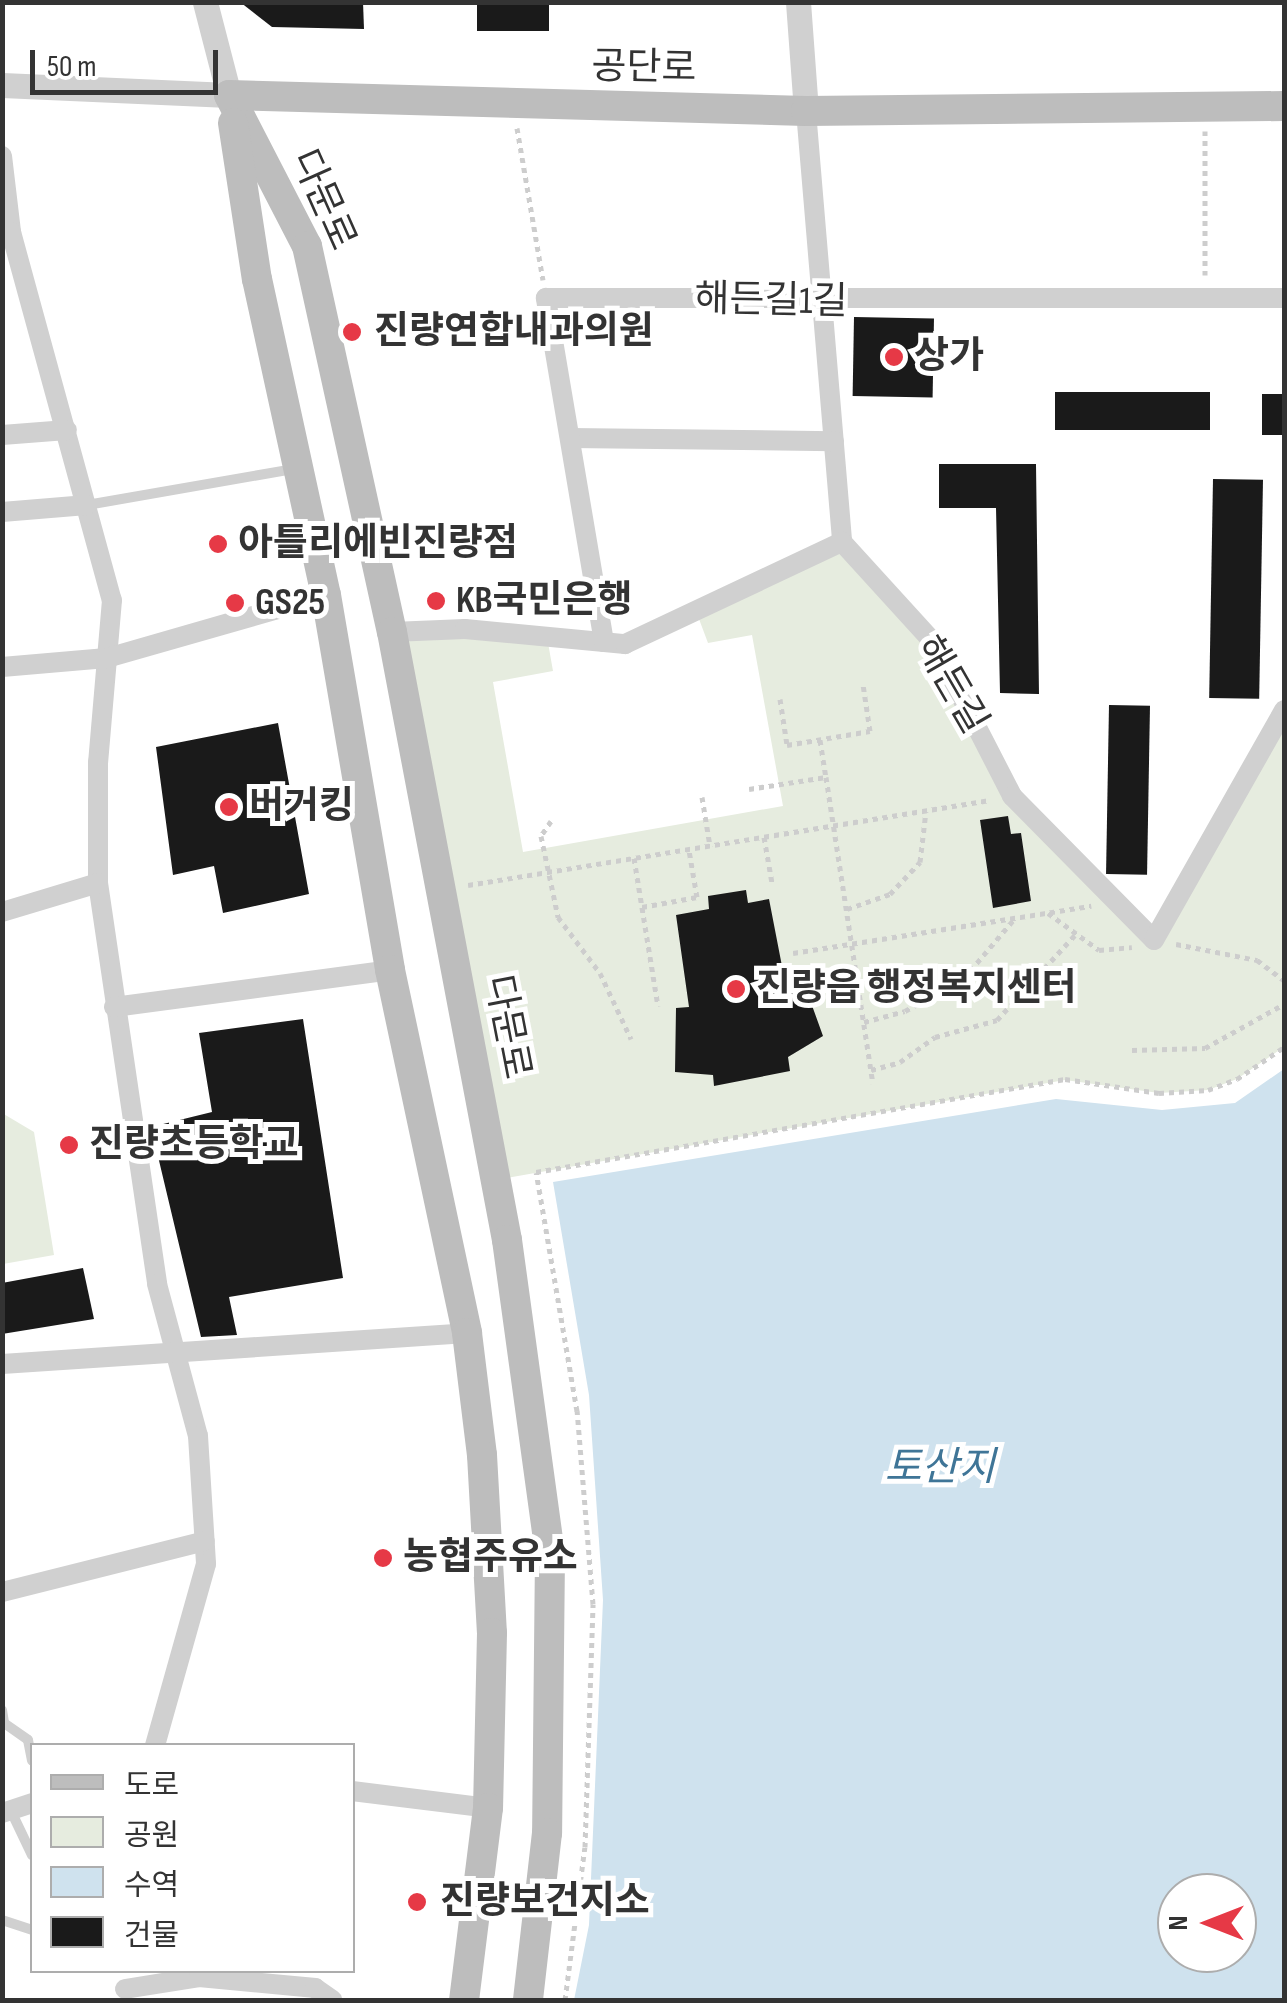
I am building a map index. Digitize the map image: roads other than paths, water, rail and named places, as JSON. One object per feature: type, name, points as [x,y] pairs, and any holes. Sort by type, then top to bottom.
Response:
[{"type":"main road","name":"공단로","points":[[229,95],[806,110],[1284,106]]},
{"type":"main road","name":"다문로","points":[[229,95],[257,279],[326,595],[390,970],[466,1333],[482,1455],[492,1634],[488,1808],[464,2000]]},
{"type":"main road","name":"다문로","points":[[229,95],[307,246],[392,632],[507,1240],[550,1555],[547,1834],[528,2000]]},
{"type":"street","name":"다문로","points":[[205,2],[229,95]]},
{"type":"street","points":[[392,632],[465,629],[625,644],[842,542],[798,2]]},
{"type":"street","name":"공단로","points":[[2,85],[229,95]]},
{"type":"street","points":[[2,156],[11,232],[112,600],[98,883],[157,1284],[198,1436],[206,1564],[156,1743]]},
{"type":"street","name":"해든길1길","points":[[570,438],[546,298],[823,302],[1284,298]]},
{"type":"street","points":[[2,435],[67,430]]},
{"type":"street","points":[[604,642],[570,438],[834,441]]},
{"type":"street","points":[[2,512],[87,505]]},
{"type":"street","name":"해든길","points":[[842,542],[934,642],[1012,796],[1111,902],[1154,940],[1284,710]]},
{"type":"street","points":[[2,667],[107,658],[326,595]]},
{"type":"street","points":[[2,912],[98,883]]},
{"type":"street","points":[[114,1007],[390,970]]},
{"type":"street","points":[[2,1364],[466,1333]]},
{"type":"street","points":[[2,1592],[205,1541]]},
{"type":"street","points":[[355,1791],[488,1808]]},
{"type":"street","points":[[6,1812],[30,1804]]},
{"type":"street","points":[[124,1987],[199,1977],[315,1988],[332,2000]]},
{"type":"lane","points":[[87,505],[299,468]]},
{"type":"lane","points":[[2,1710],[4,1723],[28,1740],[30,1750]]},
{"type":"lane","points":[[6,1812],[30,1852]]},
{"type":"lane","points":[[2,1920],[30,1929]]},
{"type":"water","name":"토산지","points":[[1284,1069],[1284,2000],[574,2000],[589,1925],[603,1600],[589,1395],[553,1182],[1056,1099],[1162,1110],[1235,1103]]},
{"type":"place","name":"진량연합내과의원","points":[[352,332]]},
{"type":"place","name":"상가","points":[[894,357]]},
{"type":"place","name":"아틀리에빈진량점","points":[[218,544]]},
{"type":"place","name":"KB국민은행","points":[[436,601]]},
{"type":"place","name":"GS25","points":[[235,603]]},
{"type":"place","name":"버거킹","points":[[229,807]]},
{"type":"place","name":"진량읍 행정복지센터","points":[[736,989]]},
{"type":"place","name":"진량초등학교","points":[[69,1145]]},
{"type":"place","name":"농협주유소","points":[[383,1558]]},
{"type":"place","name":"진량보건지소","points":[[417,1902]]}]
